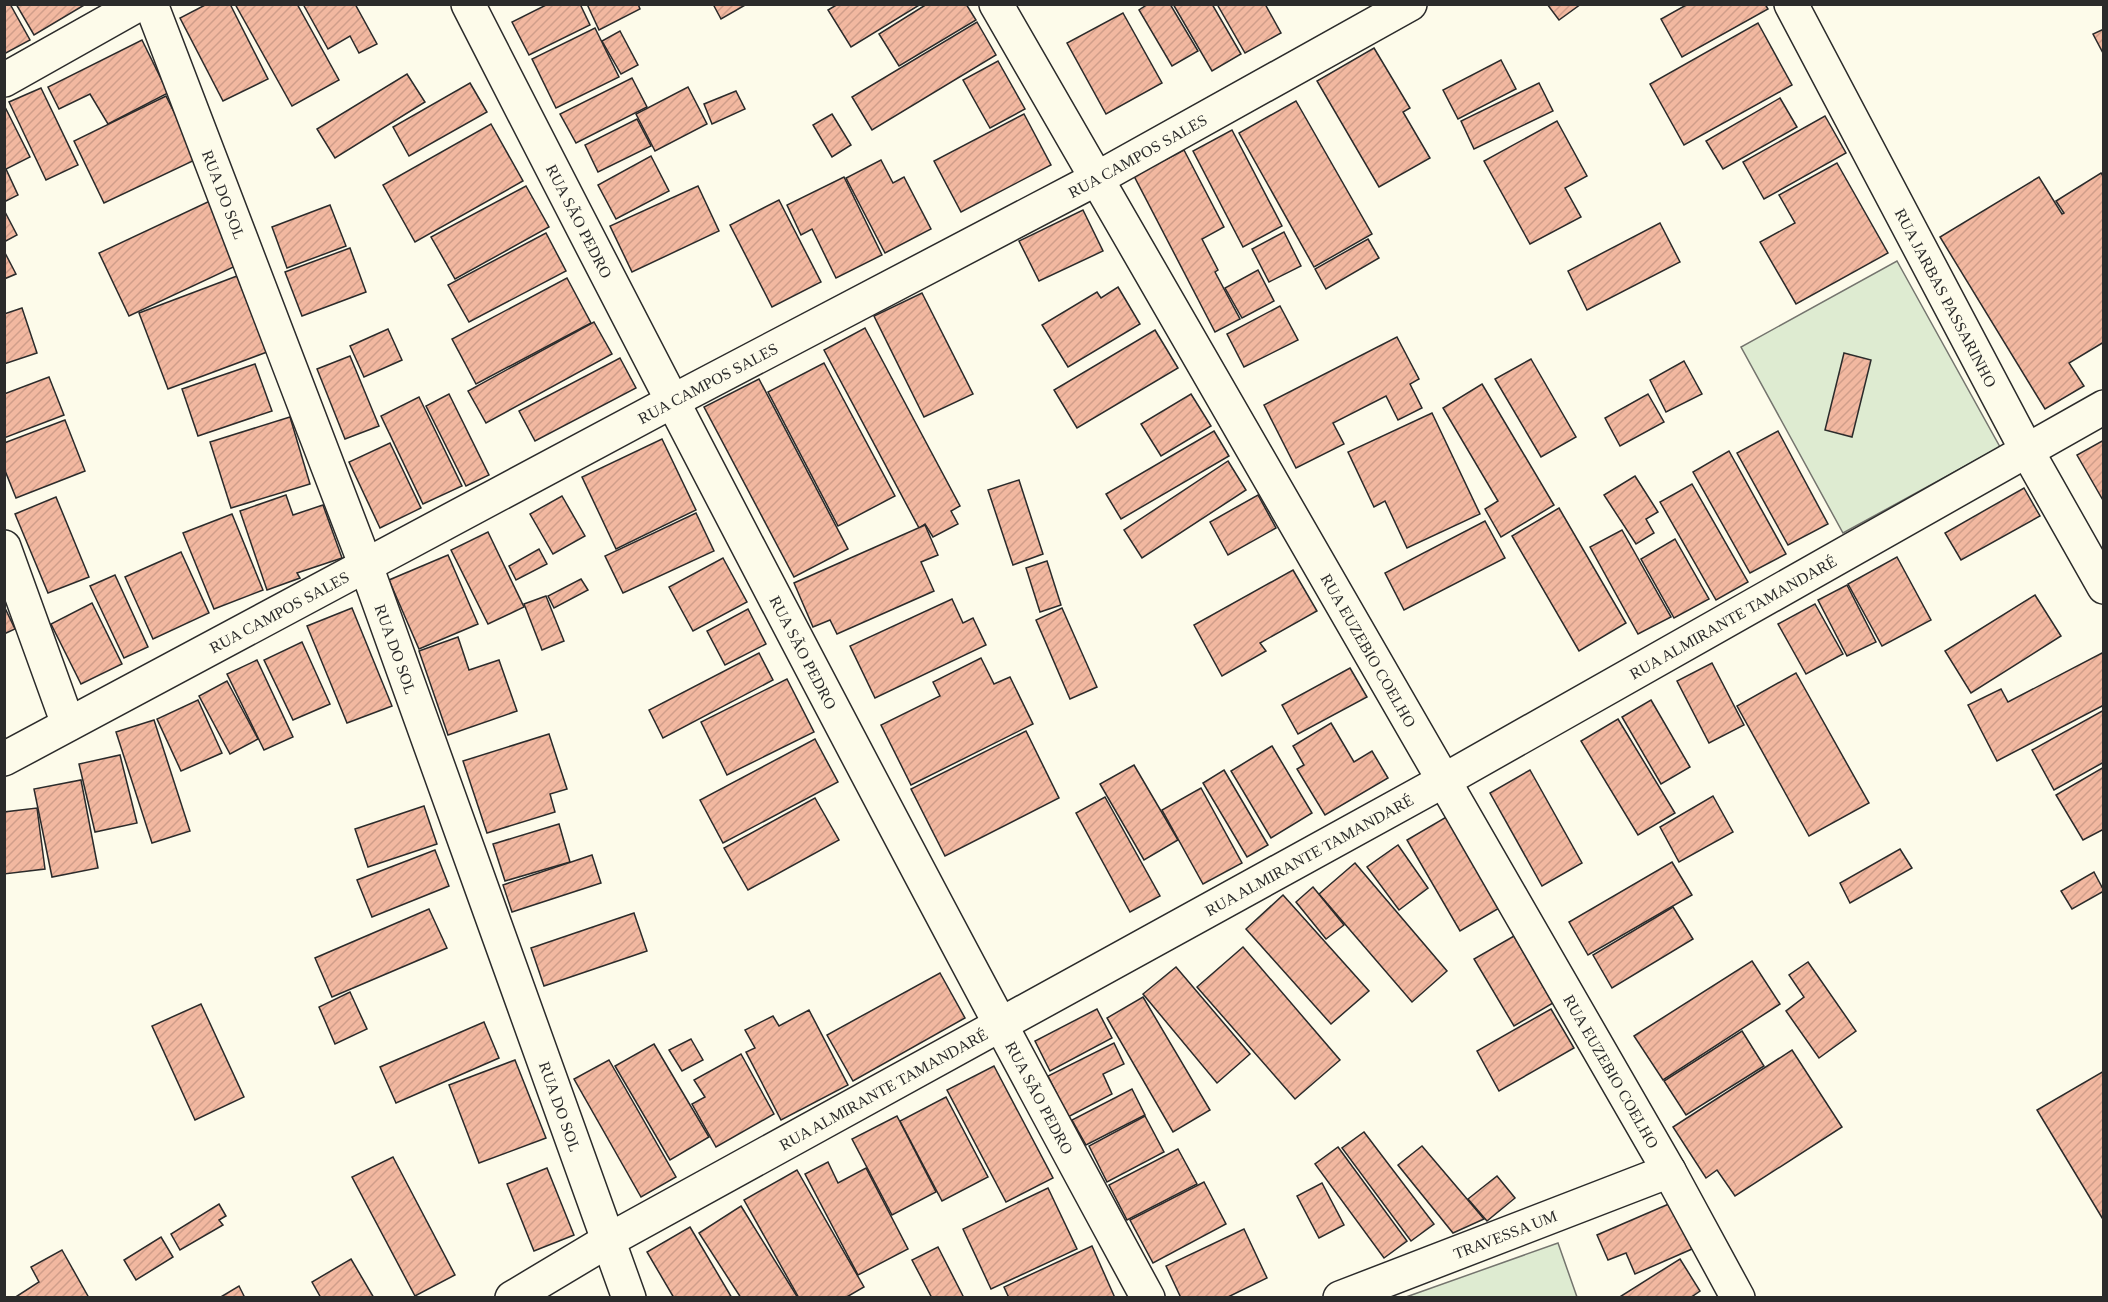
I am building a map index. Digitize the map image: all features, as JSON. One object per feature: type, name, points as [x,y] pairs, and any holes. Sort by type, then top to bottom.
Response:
[{"type":"street","points":[[4,80],[139,4]]},
{"type":"street","name":"RUA DO SOL","points":[[151,4],[366,566],[629,1298]]},
{"type":"street","name":"RUA SÃO PEDRO","points":[[468,4],[671,402],[1000,1025],[1148,1298]]},
{"type":"street","name":"RUA EUZEBIO COELHO","points":[[996,4],[1669,1170],[1738,1298]]},
{"type":"street","name":"RUA CAMPOS SALES","points":[[4,759],[671,402],[1096,179],[1410,4]]},
{"type":"street","name":"RUA JARBAS PASSARINHO","points":[[1791,4],[2026,448],[2103,587]]},
{"type":"street","name":"RUA ALMIRANTE TAMANDARÉ","points":[[512,1298],[609,1240],[1443,781],[2103,406]]},
{"type":"street","points":[[4,547],[68,724]]},
{"type":"street","name":"TRAVESSA UM","points":[[1340,1298],[1669,1170]]},
{"type":"green space","points":[[1897,261],[2000,447],[1843,533],[1741,347]]},
{"type":"green space","points":[[1558,1243],[1577,1297],[1406,1297]]},
{"type":"building","points":[[4,4],[10,4],[30,40],[4,54]]},
{"type":"building","points":[[16,4],[86,4],[34,35]]},
{"type":"building","points":[[207,4],[230,4],[268,79],[223,101],[180,18]]},
{"type":"building","points":[[235,4],[297,4],[339,80],[292,106]]},
{"type":"building","points":[[303,4],[355,4],[377,44],[359,53],[350,36],[328,49]]},
{"type":"building","points":[[548,4],[580,4],[590,25],[529,55],[512,22]]},
{"type":"building","points":[[587,4],[638,4],[640,9],[599,30]]},
{"type":"building","points":[[713,4],[747,4],[721,19]]},
{"type":"building","points":[[838,4],[921,4],[851,47],[828,10]]},
{"type":"building","points":[[927,4],[966,4],[976,20],[899,66],[879,34]]},
{"type":"building","points":[[1148,4],[1170,4],[1198,51],[1172,66],[1139,10]]},
{"type":"building","points":[[1173,4],[1212,4],[1241,54],[1212,71]]},
{"type":"building","points":[[1217,4],[1265,4],[1281,33],[1245,53]]},
{"type":"building","points":[[1547,4],[1581,4],[1559,20]]},
{"type":"building","points":[[1688,4],[1765,4],[1768,9],[1682,57],[1661,19]]},
{"type":"building","points":[[1123,13],[1162,83],[1106,114],[1067,43]]},
{"type":"building","points":[[977,22],[996,55],[872,130],[852,97]]},
{"type":"building","points":[[1758,23],[1792,85],[1684,145],[1650,84]]},
{"type":"building","points":[[595,28],[619,77],[556,108],[532,59]]},
{"type":"building","points":[[2104,29],[2104,55],[2093,34]]},
{"type":"building","points":[[620,31],[638,65],[621,74],[602,41]]},
{"type":"building","points":[[142,40],[168,93],[108,124],[90,94],[59,109],[48,87]]},
{"type":"building","points":[[1374,48],[1410,108],[1403,112],[1430,158],[1379,187],[1317,81]]},
{"type":"building","points":[[1501,60],[1516,89],[1458,119],[1443,90]]},
{"type":"building","points":[[998,61],[1025,109],[990,128],[963,80]]},
{"type":"building","points":[[407,74],[425,102],[335,158],[317,129]]},
{"type":"building","points":[[632,78],[647,107],[576,143],[560,114]]},
{"type":"building","points":[[470,83],[487,112],[409,156],[393,127]]},
{"type":"building","points":[[1539,83],[1553,111],[1474,149],[1461,121]]},
{"type":"building","points":[[688,87],[707,124],[655,151],[636,114]]},
{"type":"building","points":[[41,88],[78,165],[46,180],[9,102]]},
{"type":"building","points":[[736,91],[745,109],[712,124],[704,104]]},
{"type":"building","points":[[166,96],[197,159],[104,203],[74,141]]},
{"type":"building","points":[[1780,98],[1797,127],[1723,169],[1706,141]]},
{"type":"building","points":[[1296,101],[1372,234],[1314,267],[1239,133]]},
{"type":"building","points":[[4,105],[30,157],[6,169],[18,195],[4,202]]},
{"type":"building","points":[[832,114],[851,145],[832,157],[813,125]]},
{"type":"building","points":[[1024,114],[1051,165],[961,212],[934,161]]},
{"type":"building","points":[[1825,116],[1846,153],[1764,199],[1743,162]]},
{"type":"building","points":[[637,119],[651,146],[598,172],[585,145]]},
{"type":"building","points":[[1557,121],[1587,176],[1565,188],[1581,217],[1530,244],[1484,161]]},
{"type":"building","points":[[491,124],[523,181],[415,242],[383,185]]},
{"type":"building","points":[[1232,130],[1282,226],[1243,247],[1193,151]]},
{"type":"building","points":[[1184,150],[1224,227],[1202,239],[1218,270],[1215,272],[1240,319],[1215,332],[1134,176]]},
{"type":"building","points":[[651,156],[669,191],[616,219],[598,185]]},
{"type":"building","points":[[881,160],[893,183],[904,177],[931,229],[885,253],[846,178]]},
{"type":"building","points":[[1837,163],[1888,253],[1796,304],[1760,242],[1795,223],[1779,195]]},
{"type":"building","points":[[2101,173],[2104,177],[2104,342],[2069,363],[2084,386],[2045,409],[1940,237],[2039,177],[2062,214],[2064,213],[2056,201]]},
{"type":"building","points":[[844,177],[882,255],[836,278],[812,229],[801,235],[787,205]]},
{"type":"building","points":[[526,186],[549,227],[455,279],[431,237]]},
{"type":"building","points":[[698,186],[719,231],[632,272],[610,226]]},
{"type":"building","points":[[212,200],[242,263],[129,316],[99,253]]},
{"type":"building","points":[[779,200],[821,282],[772,307],[730,225]]},
{"type":"building","points":[[330,205],[346,246],[287,268],[272,227]]},
{"type":"building","points":[[4,210],[17,235],[4,242]]},
{"type":"building","points":[[1083,210],[1103,251],[1039,281],[1019,241]]},
{"type":"building","points":[[1660,223],[1680,262],[1587,310],[1568,271]]},
{"type":"building","points":[[1284,232],[1301,266],[1269,282],[1252,249]]},
{"type":"building","points":[[546,233],[566,271],[469,322],[448,285]]},
{"type":"building","points":[[1368,239],[1379,258],[1326,289],[1315,269]]},
{"type":"building","points":[[350,248],[366,292],[302,316],[285,272]]},
{"type":"building","points":[[4,251],[16,274],[4,279]]},
{"type":"building","points":[[1258,270],[1274,301],[1242,318],[1225,288]]},
{"type":"building","points":[[237,276],[267,352],[168,389],[139,313]]},
{"type":"building","points":[[567,278],[591,323],[476,384],[452,339]]},
{"type":"building","points":[[1118,287],[1140,324],[1068,367],[1042,325],[1097,292],[1101,298]]},
{"type":"building","points":[[922,293],[973,394],[924,417],[874,316]]},
{"type":"building","points":[[1280,306],[1298,340],[1244,367],[1227,334]]},
{"type":"building","points":[[22,308],[37,353],[4,364],[4,314]]},
{"type":"building","points":[[594,322],[612,354],[486,423],[468,391]]},
{"type":"building","points":[[865,328],[960,506],[951,511],[958,524],[933,537],[925,524],[919,528],[824,350]]},
{"type":"building","points":[[388,329],[402,360],[364,377],[350,346]]},
{"type":"building","points":[[1155,330],[1178,368],[1077,428],[1054,390]]},
{"type":"building","points":[[1397,337],[1419,379],[1410,384],[1422,408],[1398,420],[1386,396],[1333,423],[1344,444],[1296,468],[1264,405]]},
{"type":"building","points":[[1844,353],[1871,360],[1852,437],[1825,430]]},
{"type":"building","points":[[350,356],[379,426],[345,439],[317,369]]},
{"type":"building","points":[[620,358],[636,388],[535,441],[519,411]]},
{"type":"building","points":[[1531,359],[1576,437],[1541,457],[1495,379]]},
{"type":"building","points":[[1684,361],[1702,394],[1666,412],[1650,380]]},
{"type":"building","points":[[824,363],[895,496],[838,526],[768,392]]},
{"type":"building","points":[[255,364],[272,411],[198,436],[182,389]]},
{"type":"building","points":[[49,377],[64,415],[4,438],[4,394]]},
{"type":"building","points":[[759,379],[848,549],[794,577],[704,407]]},
{"type":"building","points":[[1482,384],[1554,505],[1501,537],[1485,509],[1498,501],[1443,408]]},
{"type":"building","points":[[449,394],[489,475],[466,486],[426,406]]},
{"type":"building","points":[[1191,394],[1211,426],[1161,456],[1141,424]]},
{"type":"building","points":[[1648,394],[1664,422],[1620,446],[1605,418]]},
{"type":"building","points":[[419,397],[462,486],[423,504],[381,416]]},
{"type":"building","points":[[1432,413],[1480,514],[1407,548],[1385,501],[1374,507],[1348,452]]},
{"type":"building","points":[[290,417],[310,484],[231,508],[210,442]]},
{"type":"building","points":[[65,420],[85,471],[16,498],[4,468],[4,443]]},
{"type":"building","points":[[1214,431],[1229,456],[1121,519],[1106,494]]},
{"type":"building","points":[[1778,431],[1828,524],[1788,545],[1737,453]]},
{"type":"building","points":[[662,439],[696,510],[616,549],[582,477]]},
{"type":"building","points":[[2104,440],[2104,502],[2077,455]]},
{"type":"building","points":[[390,443],[421,508],[380,528],[349,462]]},
{"type":"building","points":[[1729,451],[1786,554],[1750,573],[1693,472]]},
{"type":"building","points":[[1228,461],[1246,490],[1142,558],[1124,530]]},
{"type":"building","points":[[1635,476],[1658,512],[1646,519],[1654,533],[1636,544],[1604,495]]},
{"type":"building","points":[[1019,480],[1043,554],[1013,565],[988,490]]},
{"type":"building","points":[[1692,484],[1748,582],[1716,600],[1660,502]]},
{"type":"building","points":[[2024,488],[2040,516],[1961,560],[1945,533]]},
{"type":"building","points":[[286,495],[293,515],[323,505],[342,558],[297,573],[300,578],[267,590],[240,511]]},
{"type":"building","points":[[1258,495],[1276,528],[1228,555],[1210,522]]},
{"type":"building","points":[[562,496],[585,536],[553,554],[530,514]]},
{"type":"building","points":[[56,497],[89,577],[48,593],[15,514]]},
{"type":"building","points":[[1559,508],[1626,623],[1579,651],[1512,536]]},
{"type":"building","points":[[696,513],[714,551],[623,593],[605,556]]},
{"type":"building","points":[[232,514],[263,590],[214,609],[183,533]]},
{"type":"building","points":[[1485,521],[1505,558],[1404,610],[1385,573]]},
{"type":"building","points":[[925,525],[938,555],[921,562],[934,591],[837,634],[830,620],[813,627],[794,583]]},
{"type":"building","points":[[1622,530],[1671,617],[1638,634],[1590,547]]},
{"type":"building","points":[[488,532],[524,607],[488,624],[451,550]]},
{"type":"building","points":[[1675,539],[1709,599],[1674,618],[1641,559]]},
{"type":"building","points":[[539,549],[547,564],[516,580],[509,566]]},
{"type":"building","points":[[181,552],[209,613],[153,639],[125,577]]},
{"type":"building","points":[[448,555],[478,624],[419,649],[389,580]]},
{"type":"building","points":[[1897,557],[1931,620],[1882,646],[1848,584]]},
{"type":"building","points":[[723,558],[747,602],[693,631],[669,587]]},
{"type":"building","points":[[1047,561],[1061,605],[1040,612],[1026,568]]},
{"type":"building","points":[[1293,570],[1317,611],[1260,643],[1266,651],[1222,676],[1194,625]]},
{"type":"building","points":[[115,575],[148,647],[124,658],[90,586]]},
{"type":"building","points":[[581,579],[588,590],[554,608],[548,596]]},
{"type":"building","points":[[1847,585],[1876,642],[1847,656],[1818,600]]},
{"type":"building","points":[[2035,595],[2061,636],[1971,693],[1945,651]]},
{"type":"building","points":[[546,596],[564,641],[542,650],[524,604]]},
{"type":"building","points":[[952,599],[963,623],[973,618],[986,645],[875,698],[850,646]]},
{"type":"building","points":[[92,603],[122,664],[81,684],[51,624]]},
{"type":"building","points":[[1815,604],[1843,654],[1806,674],[1778,624]]},
{"type":"building","points":[[4,606],[15,629],[4,634]]},
{"type":"building","points":[[352,608],[392,706],[347,723],[307,626]]},
{"type":"building","points":[[1062,608],[1097,687],[1070,699],[1036,620]]},
{"type":"building","points":[[748,609],[766,644],[725,665],[707,631]]},
{"type":"building","points":[[458,637],[469,670],[499,660],[517,711],[448,735],[419,651]]},
{"type":"building","points":[[302,642],[330,704],[293,720],[264,660]]},
{"type":"building","points":[[759,653],[773,680],[663,738],[649,710]]},
{"type":"building","points":[[2102,653],[2104,657],[2104,705],[1997,761],[1968,705],[2001,689],[2008,702]]},
{"type":"building","points":[[981,658],[994,684],[1010,677],[1033,724],[911,785],[881,725],[940,696],[933,682]]},
{"type":"building","points":[[257,660],[293,737],[264,750],[227,674]]},
{"type":"building","points":[[1712,663],[1744,725],[1709,743],[1677,681]]},
{"type":"building","points":[[1350,668],[1367,697],[1298,734],[1282,705]]},
{"type":"building","points":[[1796,673],[1869,803],[1809,836],[1737,706]]},
{"type":"building","points":[[787,679],[814,732],[727,775],[701,722]]},
{"type":"building","points":[[227,681],[258,739],[230,754],[199,696]]},
{"type":"building","points":[[198,700],[222,753],[181,771],[157,719]]},
{"type":"building","points":[[1651,700],[1690,767],[1661,784],[1622,717]]},
{"type":"building","points":[[2104,710],[2104,762],[2054,790],[2032,750]]},
{"type":"building","points":[[1618,719],[1675,813],[1638,835],[1581,741]]},
{"type":"building","points":[[154,720],[190,831],[152,843],[116,732]]},
{"type":"building","points":[[1331,723],[1354,762],[1372,751],[1388,778],[1325,815],[1297,769],[1304,765],[1293,746]]},
{"type":"building","points":[[1026,731],[1059,798],[945,856],[911,789]]},
{"type":"building","points":[[549,734],[567,789],[550,794],[555,812],[487,833],[463,761]]},
{"type":"building","points":[[815,739],[838,782],[723,843],[700,800]]},
{"type":"building","points":[[1272,746],[1312,813],[1271,838],[1231,771]]},
{"type":"building","points":[[120,755],[137,823],[95,832],[79,764]]},
{"type":"building","points":[[1134,765],[1178,840],[1144,860],[1100,784]]},
{"type":"building","points":[[2104,767],[2104,829],[2083,840],[2056,795]]},
{"type":"building","points":[[1224,770],[1268,845],[1247,857],[1203,783]]},
{"type":"building","points":[[1530,770],[1582,863],[1542,886],[1490,793]]},
{"type":"building","points":[[81,780],[98,868],[52,877],[34,789]]},
{"type":"building","points":[[1201,788],[1242,863],[1203,884],[1162,810]]},
{"type":"building","points":[[1713,796],[1733,832],[1679,862],[1660,827]]},
{"type":"building","points":[[1105,797],[1160,896],[1130,912],[1076,813]]},
{"type":"building","points":[[815,798],[839,840],[748,890],[724,848]]},
{"type":"building","points":[[424,806],[437,844],[368,867],[355,829]]},
{"type":"building","points":[[37,808],[45,869],[4,874],[4,812]]},
{"type":"building","points":[[1448,816],[1501,907],[1460,931],[1407,840]]},
{"type":"building","points":[[559,824],[570,862],[505,881],[493,844]]},
{"type":"building","points":[[1398,845],[1428,888],[1399,910],[1367,867]]},
{"type":"building","points":[[1900,849],[1912,868],[1850,903],[1840,883]]},
{"type":"building","points":[[435,850],[449,886],[372,917],[357,880]]},
{"type":"building","points":[[592,855],[601,883],[512,912],[503,885]]},
{"type":"building","points":[[1672,862],[1692,895],[1588,955],[1569,922]]},
{"type":"building","points":[[1355,863],[1447,971],[1412,1002],[1319,894]]},
{"type":"building","points":[[2094,872],[2104,891],[2072,909],[2061,891]]},
{"type":"building","points":[[1313,887],[1344,925],[1326,939],[1296,902]]},
{"type":"building","points":[[1283,895],[1369,991],[1331,1024],[1246,929]]},
{"type":"building","points":[[1673,907],[1693,939],[1612,988],[1593,955]]},
{"type":"building","points":[[429,909],[447,948],[332,997],[315,958]]},
{"type":"building","points":[[634,913],[647,951],[544,986],[531,948]]},
{"type":"building","points":[[1514,936],[1553,1003],[1514,1026],[1474,959]]},
{"type":"building","points":[[1243,947],[1340,1060],[1295,1099],[1197,987]]},
{"type":"building","points":[[1752,961],[1780,1004],[1663,1080],[1634,1036]]},
{"type":"building","points":[[1808,962],[1856,1031],[1819,1058],[1786,1011],[1804,997],[1789,975]]},
{"type":"building","points":[[1176,967],[1250,1054],[1217,1083],[1143,994]]},
{"type":"building","points":[[940,973],[965,1018],[853,1081],[827,1035]]},
{"type":"building","points":[[350,992],[367,1029],[335,1044],[319,1007]]},
{"type":"building","points":[[1143,997],[1210,1110],[1173,1132],[1107,1018]]},
{"type":"building","points":[[201,1004],[244,1097],[195,1120],[152,1026]]},
{"type":"building","points":[[1097,1009],[1112,1038],[1050,1071],[1035,1041]]},
{"type":"building","points":[[1551,1009],[1574,1048],[1499,1091],[1477,1051]]},
{"type":"building","points":[[809,1010],[848,1085],[781,1120],[746,1052],[755,1048],[745,1030],[773,1016],[779,1026]]},
{"type":"building","points":[[484,1022],[499,1058],[396,1103],[380,1067]]},
{"type":"building","points":[[1742,1031],[1764,1066],[1686,1115],[1664,1081]]},
{"type":"building","points":[[691,1039],[703,1060],[682,1071],[669,1050]]},
{"type":"building","points":[[1114,1043],[1124,1064],[1103,1074],[1112,1094],[1068,1117],[1048,1076]]},
{"type":"building","points":[[654,1044],[709,1137],[670,1160],[615,1066]]},
{"type":"building","points":[[1792,1050],[1842,1127],[1735,1196],[1717,1170],[1706,1178],[1673,1127]]},
{"type":"building","points":[[741,1054],[774,1114],[716,1147],[692,1104],[705,1097],[694,1080]]},
{"type":"building","points":[[515,1060],[546,1138],[479,1163],[449,1085]]},
{"type":"building","points":[[609,1060],[676,1177],[641,1197],[574,1079]]},
{"type":"building","points":[[994,1066],[1053,1178],[1006,1202],[947,1090]]},
{"type":"building","points":[[2104,1071],[2104,1221],[2037,1110]]},
{"type":"building","points":[[1132,1089],[1145,1115],[1086,1145],[1072,1120]]},
{"type":"building","points":[[946,1097],[988,1177],[942,1201],[900,1121]]},
{"type":"building","points":[[897,1116],[936,1192],[892,1215],[852,1139]]},
{"type":"building","points":[[1145,1116],[1164,1152],[1107,1182],[1089,1146]]},
{"type":"building","points":[[1364,1132],[1434,1224],[1411,1241],[1342,1148]]},
{"type":"building","points":[[1422,1146],[1484,1219],[1453,1233],[1398,1165]]},
{"type":"building","points":[[1338,1147],[1407,1241],[1384,1258],[1315,1164]]},
{"type":"building","points":[[1178,1149],[1197,1184],[1127,1220],[1109,1185]]},
{"type":"building","points":[[393,1157],[455,1275],[415,1296],[352,1177]]},
{"type":"building","points":[[828,1162],[838,1183],[866,1168],[908,1249],[858,1275],[805,1174]]},
{"type":"building","points":[[547,1168],[574,1235],[534,1251],[507,1184]]},
{"type":"building","points":[[797,1170],[864,1287],[845,1298],[799,1298],[744,1200]]},
{"type":"building","points":[[1497,1176],[1515,1198],[1487,1221],[1468,1199]]},
{"type":"building","points":[[1204,1182],[1226,1224],[1153,1263],[1130,1220]]},
{"type":"building","points":[[1322,1183],[1344,1225],[1319,1238],[1297,1196]]},
{"type":"building","points":[[1048,1188],[1077,1249],[991,1289],[963,1229]]},
{"type":"building","points":[[1671,1203],[1692,1249],[1635,1274],[1626,1253],[1608,1260],[1597,1235]]},
{"type":"building","points":[[219,1204],[226,1216],[219,1220],[223,1225],[180,1250],[171,1234]]},
{"type":"building","points":[[741,1206],[798,1298],[741,1298],[699,1233]]},
{"type":"building","points":[[690,1227],[732,1298],[674,1298],[647,1252]]},
{"type":"building","points":[[1244,1229],[1267,1278],[1226,1298],[1181,1298],[1166,1266]]},
{"type":"building","points":[[161,1237],[173,1257],[136,1280],[124,1260]]},
{"type":"building","points":[[1092,1246],[1115,1298],[1009,1298],[1004,1287]]},
{"type":"building","points":[[938,1247],[964,1298],[932,1298],[912,1260]]},
{"type":"building","points":[[62,1250],[89,1298],[14,1298],[39,1282],[31,1267]]},
{"type":"building","points":[[351,1259],[374,1298],[321,1298],[312,1282]]},
{"type":"building","points":[[1680,1259],[1700,1291],[1690,1298],[1618,1298]]},
{"type":"building","points":[[239,1286],[245,1298],[219,1298]]}]
